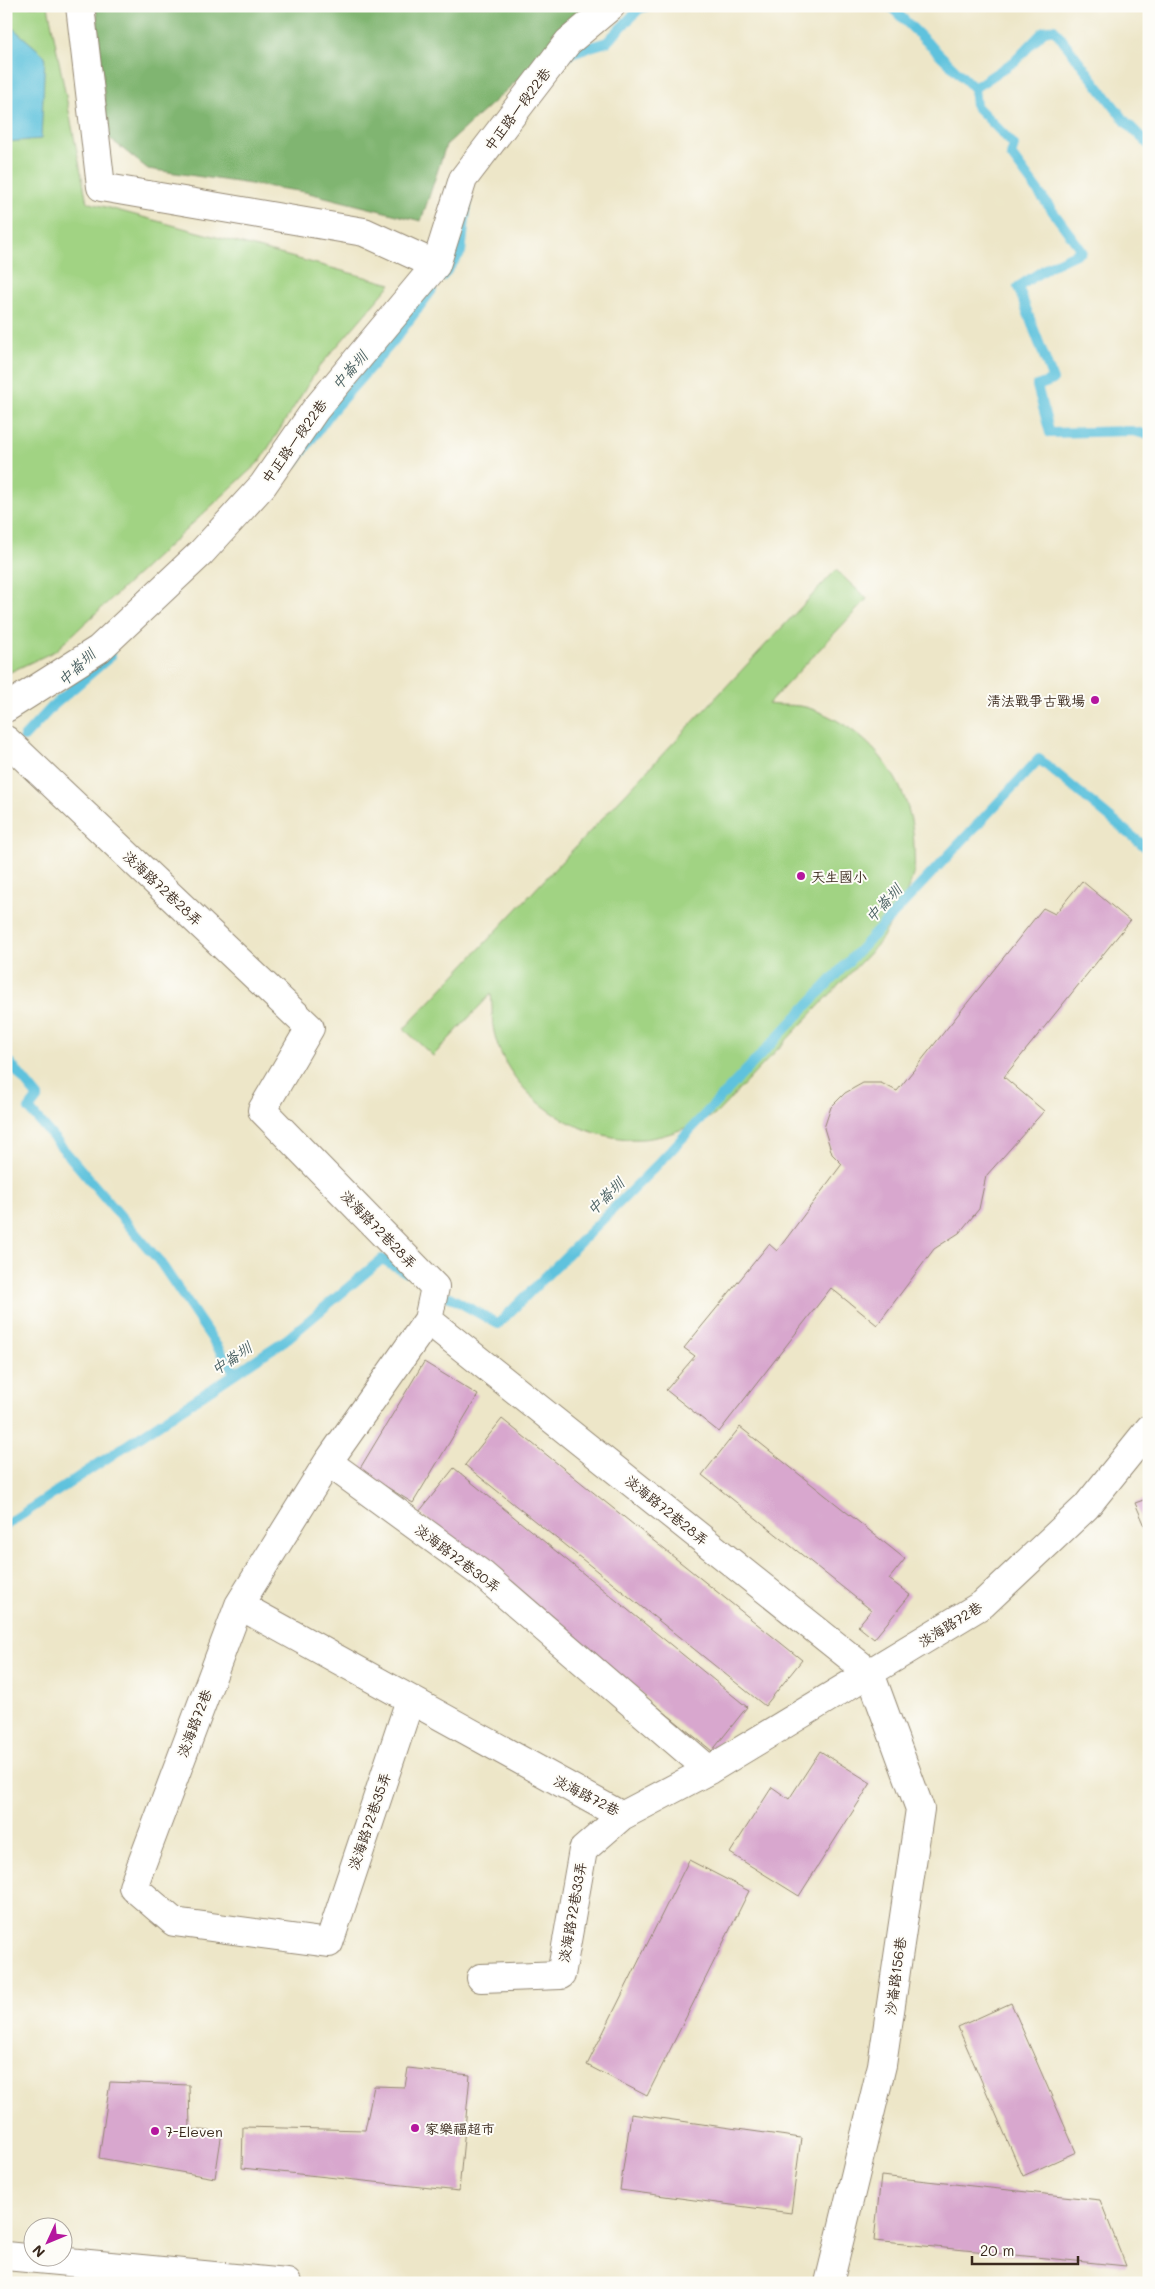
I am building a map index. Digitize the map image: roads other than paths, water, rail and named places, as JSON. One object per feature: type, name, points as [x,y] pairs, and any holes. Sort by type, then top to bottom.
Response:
[{"type":"street","points":[[80,6],[101,187],[364,232],[436,265]]},
{"type":"street","name":"中正路一段22巷","points":[[6,708],[99,649],[202,553],[263,485],[315,410],[436,265],[463,179],[568,42],[611,6]]},
{"type":"street","name":"淡海路72巷28弄","points":[[6,740],[310,1028],[262,1110],[436,1287],[428,1320],[870,1672]]},
{"type":"street","points":[[239,1605],[328,1462],[428,1320]]},
{"type":"street","name":"淡海路72巷","points":[[328,1943],[174,1922],[133,1887],[239,1605],[622,1816],[709,1770],[983,1604],[1086,1507],[1149,1430]]},
{"type":"street","name":"淡海路72巷30弄","points":[[328,1462],[483,1575],[709,1770]]},
{"type":"street","name":"沙崙路156巷","points":[[829,2283],[882,2065],[920,1809],[870,1672]]},
{"type":"street","name":"淡海路72巷35弄","points":[[328,1943],[410,1700]]},
{"type":"street","name":"淡海路72巷33弄","points":[[481,1978],[561,1975],[583,1850],[622,1816]]},
{"type":"street","points":[[6,2256],[41,2271],[287,2283]]},
{"type":"water","points":[[6,22],[45,56],[41,139],[6,142]]},
{"type":"waterway","name":"中崙圳","points":[[568,56],[571,53],[607,42],[639,9],[647,6]]},
{"type":"waterway","points":[[890,6],[974,88],[1015,61],[1044,31],[1054,29],[1126,122],[1149,145]]},
{"type":"waterway","points":[[974,88],[976,106],[1014,145],[1011,155],[1082,251],[1050,266],[1018,287],[1053,380],[1037,386],[1050,433],[1132,431],[1149,435]]},
{"type":"waterway","name":"中崙圳","points":[[442,277],[461,252],[467,203]]},
{"type":"waterway","name":"中崙圳","points":[[295,462],[332,411],[393,342],[432,290]]},
{"type":"waterway","name":"中崙圳","points":[[24,737],[53,706],[111,656]]},
{"type":"waterway","name":"中崙圳","points":[[437,1290],[498,1324],[660,1162],[1039,759],[1149,850]]},
{"type":"waterway","points":[[6,1058],[38,1097],[29,1109],[160,1262],[235,1373]]},
{"type":"waterway","name":"中崙圳","points":[[6,1525],[287,1339],[382,1259],[407,1273]]},
{"type":"place","name":"清法戰爭古戰場","points":[[1095,700]]},
{"type":"place","name":"天生國小","points":[[801,876]]},
{"type":"place","name":"家樂福超市","points":[[415,2128]]},
{"type":"place","name":"7-Eleven","points":[[155,2131]]}]
